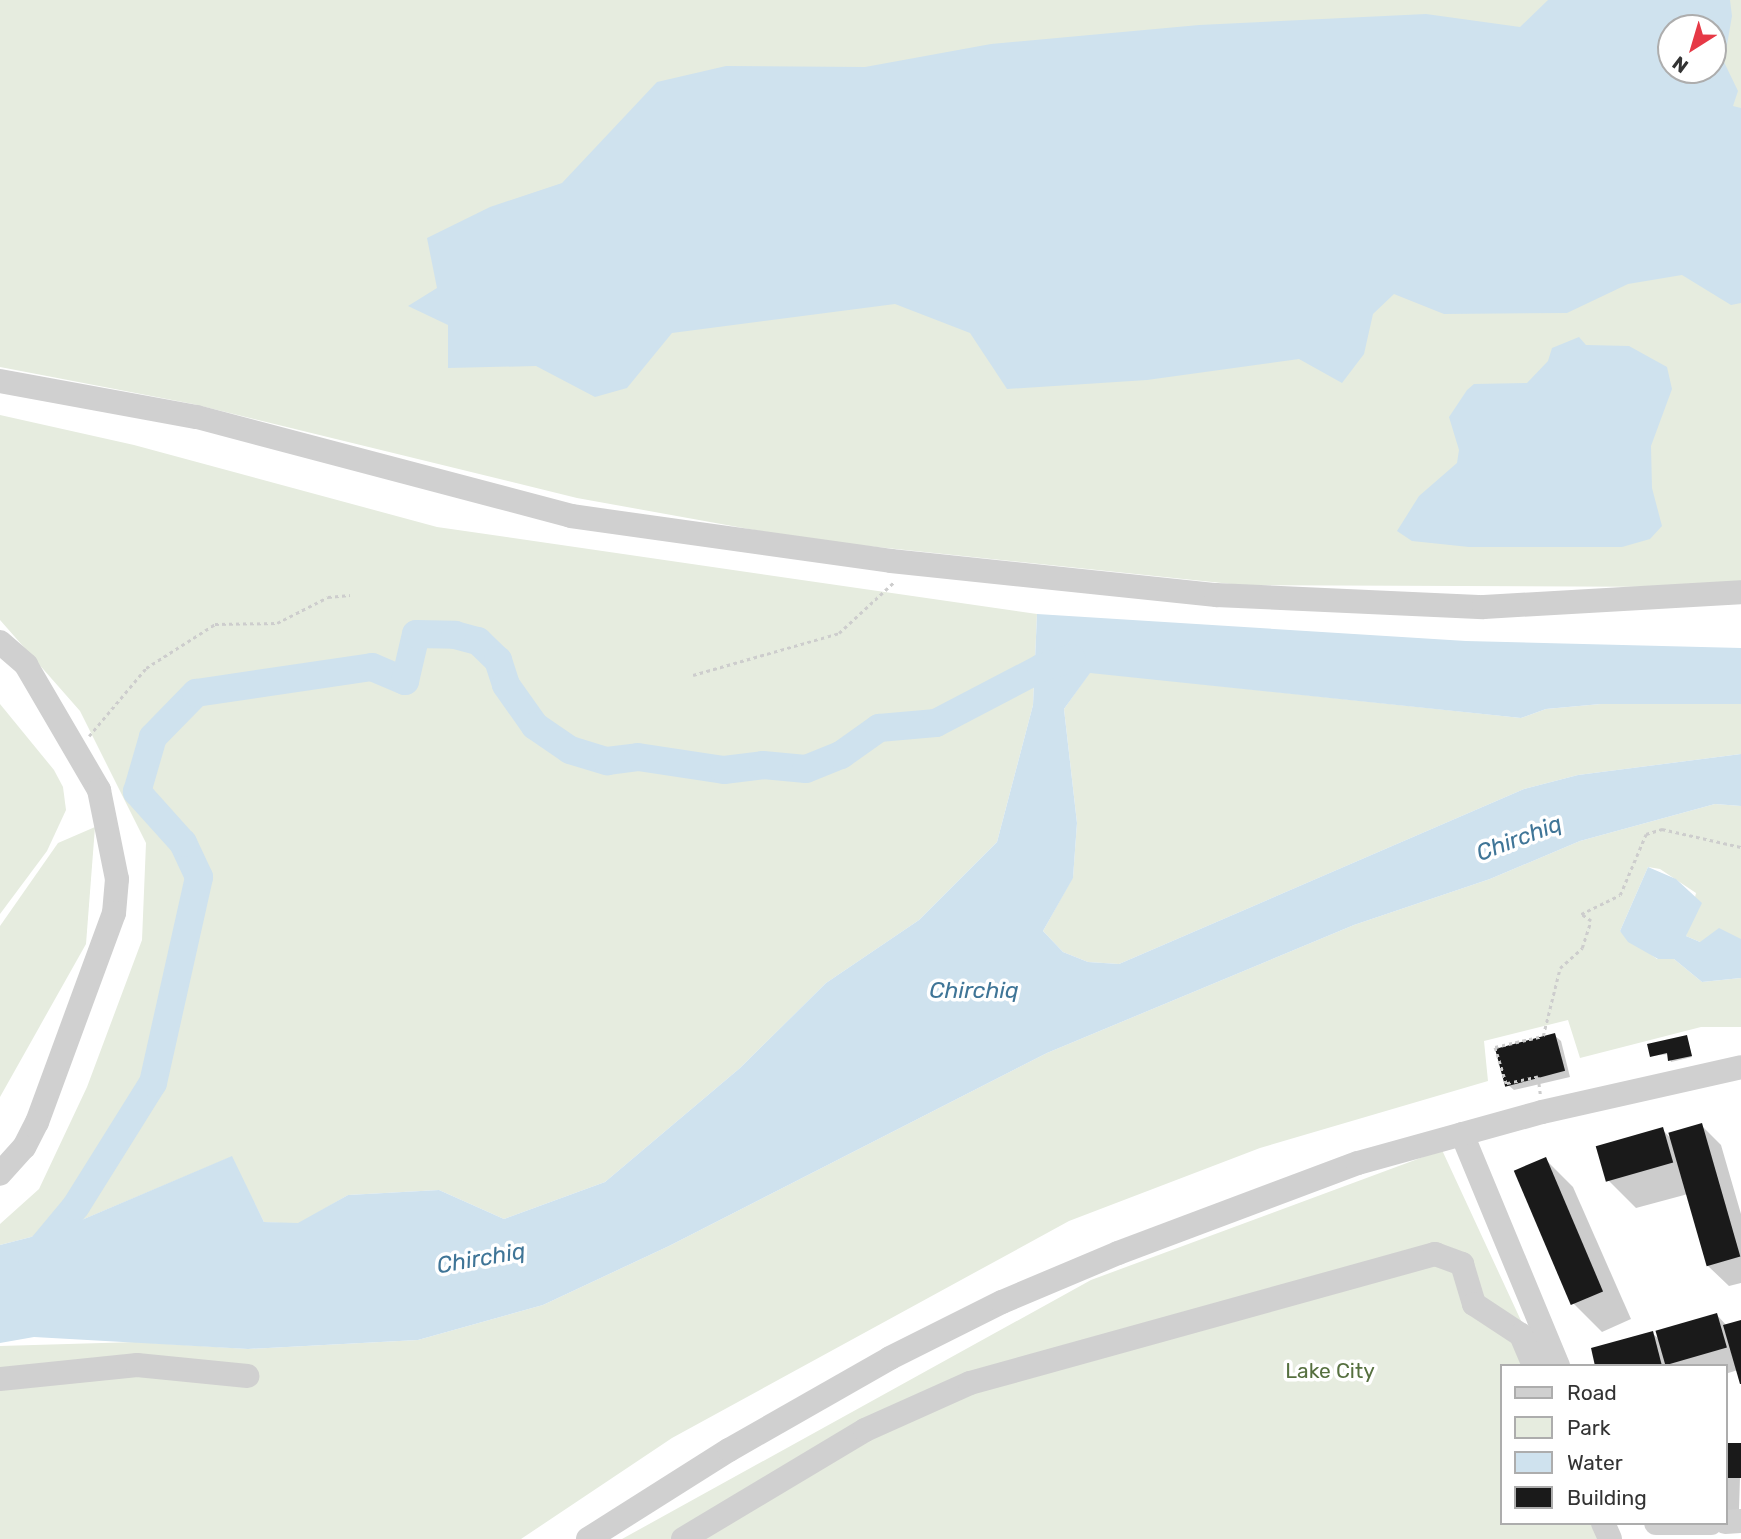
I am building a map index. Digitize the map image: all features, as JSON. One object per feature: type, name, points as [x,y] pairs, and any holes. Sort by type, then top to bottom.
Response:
[{"type":"street","points":[[0,382],[197,417],[571,516],[913,564],[1216,595],[1484,607],[1741,592]]},
{"type":"street","points":[[0,642],[26,665],[99,790],[111,836],[117,879],[114,913],[37,1122],[24,1147],[0,1174]]},
{"type":"street","points":[[588,1539],[782,1418],[1002,1302],[1296,1184],[1542,1112],[1741,1067]]},
{"type":"street","points":[[1462,1134],[1557,1364]]},
{"type":"street","points":[[683,1539],[865,1430],[970,1383],[1435,1254],[1462,1264],[1474,1304],[1521,1335],[1533,1364]]},
{"type":"street","points":[[0,1379],[137,1366],[247,1376]]},
{"type":"path","points":[[694,675],[839,633],[913,564]]},
{"type":"path","points":[[78,750],[146,668],[215,625],[277,623],[328,597],[350,595]]},
{"type":"path","points":[[1542,1112],[1538,1077],[1506,1084],[1496,1047],[1543,1036],[1560,968],[1582,948],[1591,921],[1581,914],[1620,895],[1646,834],[1662,829],[1741,847]]},
{"type":"green space","points":[[0,0],[1741,0],[1741,582],[1684,587],[1241,585],[810,540],[577,498],[193,404],[0,367]]},
{"type":"green space","points":[[0,415],[134,445],[437,527],[1037,614],[1033,705],[997,842],[919,920],[826,983],[740,1068],[605,1182],[504,1219],[439,1190],[348,1195],[298,1224],[264,1222],[231,1157],[58,1230],[0,1245],[0,1224],[39,1189],[87,1087],[142,940],[146,843],[80,711],[0,620]]},
{"type":"green space","points":[[1090,672],[1521,718],[1546,709],[1601,704],[1741,704],[1741,754],[1578,775],[1524,789],[1119,964],[1088,962],[1063,952],[1043,931],[1073,877],[1077,823],[1064,709]]},
{"type":"green space","points":[[0,704],[54,770],[63,787],[66,810],[47,851],[0,914]]},
{"type":"green space","points":[[1715,804],[1741,806],[1741,939],[1700,942],[1686,936],[1696,893],[1660,869],[1648,867],[1620,931],[1657,959],[1674,959],[1702,982],[1741,978],[1741,1027],[1701,1027],[1580,1058],[1568,1020],[1484,1041],[1488,1081],[1260,1148],[1069,1221],[672,1438],[521,1539],[0,1539],[0,1346],[136,1342],[248,1349],[418,1340],[543,1305],[669,1246],[1047,1053],[1354,925],[1490,879],[1580,841]]},
{"type":"green space","points":[[95,827],[86,944],[0,1097],[0,926],[58,843]]},
{"type":"green space","name":"Lake City","points":[[1442,1150],[1541,1364],[1500,1364],[1500,1525],[1615,1525],[1622,1539],[622,1539],[1091,1280]]},
{"type":"water","points":[[1548,0],[1730,0],[1732,16],[1727,45],[1727,14],[1657,14],[1657,84],[1727,84],[1727,68],[1738,91],[1733,106],[1741,108],[1741,303],[1731,305],[1682,275],[1628,284],[1567,313],[1444,314],[1394,294],[1373,314],[1364,354],[1342,383],[1299,359],[1147,380],[1007,389],[970,333],[895,304],[672,333],[627,388],[595,397],[536,366],[448,368],[448,325],[408,306],[437,288],[427,238],[490,207],[562,183],[657,82],[726,66],[865,67],[991,44],[1199,25],[1426,14],[1520,27]]},
{"type":"water","points":[[1579,337],[1586,345],[1629,346],[1667,367],[1672,389],[1651,446],[1652,488],[1662,526],[1650,539],[1622,547],[1469,547],[1412,541],[1397,531],[1419,496],[1457,463],[1459,450],[1449,417],[1467,390],[1474,384],[1527,383],[1548,361],[1552,348]]},
{"type":"water","name":"Chirchiq","points":[[1037,614],[1466,641],[1741,648],[1741,704],[1601,704],[1546,709],[1521,718],[1090,673],[1064,709],[1077,823],[1073,878],[1043,931],[1063,952],[1088,962],[1119,964],[1524,789],[1578,775],[1741,754],[1741,806],[1715,804],[1580,841],[1490,879],[1354,925],[1047,1053],[669,1246],[543,1305],[418,1340],[248,1349],[34,1337],[0,1343],[0,1245],[58,1230],[232,1156],[264,1222],[298,1223],[348,1195],[439,1190],[504,1219],[605,1182],[740,1068],[826,983],[919,920],[997,842],[1033,705]]},
{"type":"water","points":[[1648,867],[1676,879],[1702,903],[1686,936],[1700,942],[1719,928],[1741,939],[1741,978],[1702,982],[1674,959],[1658,959],[1628,942],[1620,931]]},
{"type":"building","points":[[1555,1033],[1565,1071],[1505,1087],[1495,1049]]},
{"type":"building","points":[[1687,1035],[1692,1056],[1668,1061],[1667,1053],[1650,1057],[1647,1044]]},
{"type":"building","points":[[1702,1123],[1740,1257],[1707,1266],[1668,1133]]},
{"type":"building","points":[[1663,1127],[1673,1163],[1606,1182],[1596,1146]]},
{"type":"building","points":[[1546,1157],[1603,1291],[1571,1305],[1514,1171]]},
{"type":"building","points":[[1717,1313],[1727,1348],[1665,1364],[1655,1331]]},
{"type":"building","points":[[1741,1320],[1741,1384],[1740,1384],[1723,1325]]},
{"type":"building","points":[[1653,1331],[1661,1364],[1595,1364],[1591,1348]]},
{"type":"building","points":[[1727,1443],[1741,1443],[1741,1478],[1727,1478]]},
{"type":"waterway","points":[[32,1259],[76,1206],[153,1083],[199,877],[183,843],[137,792],[153,737],[196,693],[372,667],[405,681],[416,634],[455,635],[478,641],[498,660],[506,685],[535,726],[570,750],[607,761],[638,757],[724,770],[763,765],[806,769],[841,755],[879,728],[936,723],[1041,668],[1071,658]]}]
